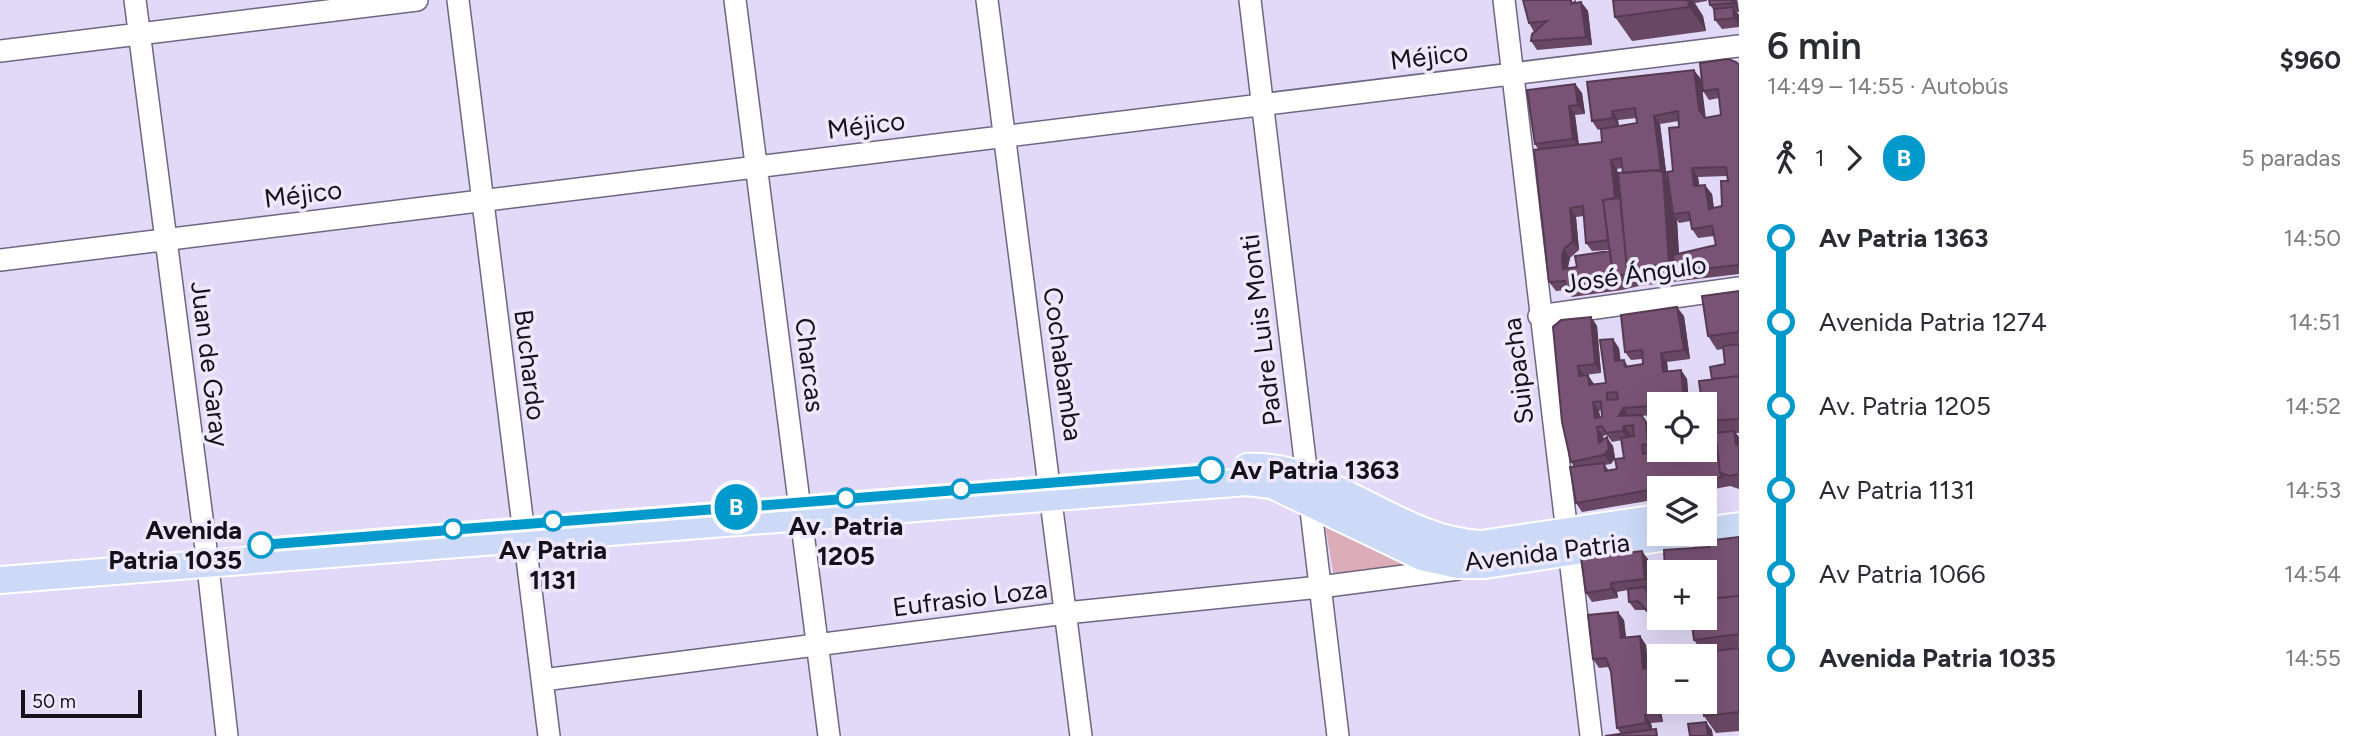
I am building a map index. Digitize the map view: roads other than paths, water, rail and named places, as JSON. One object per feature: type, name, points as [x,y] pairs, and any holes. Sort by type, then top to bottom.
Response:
[{"type":"main road","name":"Avenida Patria","points":[[0,580],[207,556],[1051,491],[1260,466],[1309,490],[1414,554],[1439,562],[1485,565],[1647,521]]},
{"type":"main road","points":[[1717,511],[1739,508]]},
{"type":"main road","points":[[1717,529],[1739,526]]},
{"type":"main road","name":"Avenida Patria","points":[[1414,554],[1459,543],[1566,542],[1647,537]]},
{"type":"main road","name":"Avenida Patria","points":[[0,565],[207,556]]},
{"type":"street","name":"Juan de Garay","points":[[135,0],[207,556],[227,736]]},
{"type":"street","points":[[0,51],[417,0]]},
{"type":"street","name":"Buchardo","points":[[458,0],[550,736]]},
{"type":"street","name":"Charcas","points":[[735,0],[829,736]]},
{"type":"street","name":"Cochabamba","points":[[987,0],[1081,736]]},
{"type":"street","name":"Padre Luis Monti","points":[[1250,0],[1338,736]]},
{"type":"street","name":"Suipacha","points":[[1504,0],[1539,316],[1591,736]]},
{"type":"street","name":"Méjico","points":[[0,260],[1739,46]]},
{"type":"street","name":"José Ángulo","points":[[1539,316],[1739,288]]},
{"type":"street","name":"Eufrasio Loza","points":[[543,680],[1066,613],[1320,587],[1414,554]]},
{"type":"place","name":"Av Patria 1363","points":[[1211,470]]},
{"type":"place","name":"Av. Patria 1205","points":[[846,498]]},
{"type":"place","name":"Av Patria 1131","points":[[553,521]]},
{"type":"place","name":"Avenida Patria 1035","points":[[261,545]]}]
